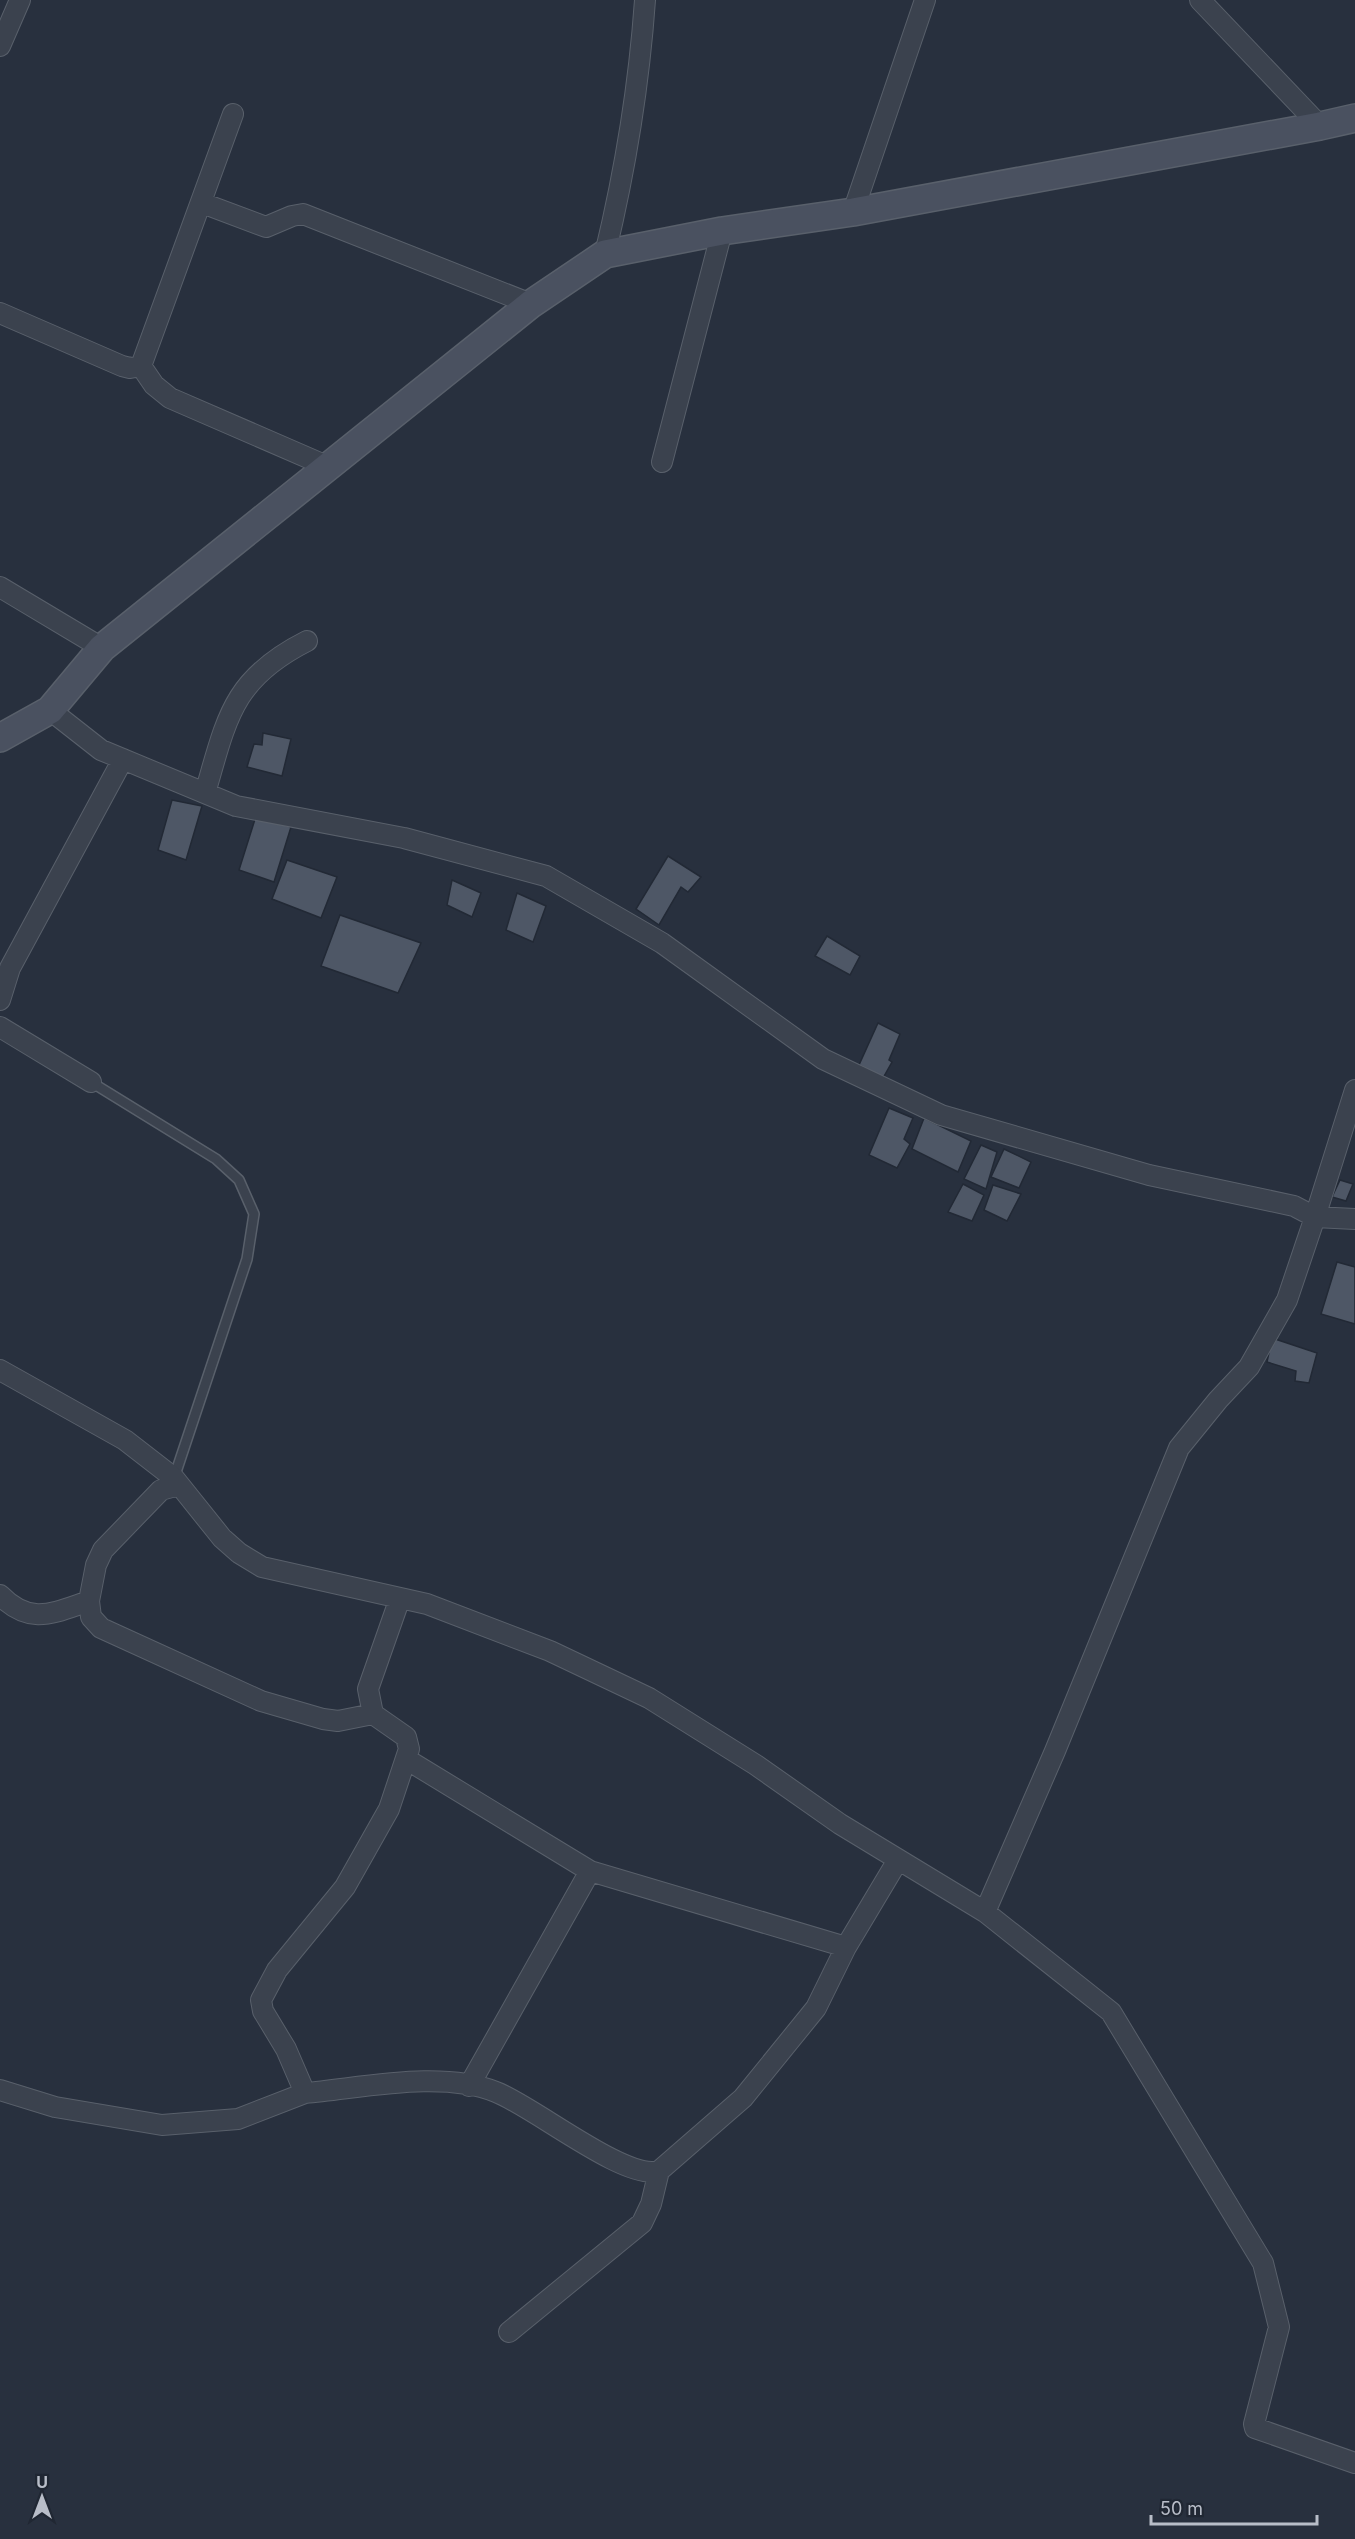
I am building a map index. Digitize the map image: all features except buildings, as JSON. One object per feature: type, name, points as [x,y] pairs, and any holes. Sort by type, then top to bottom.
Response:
[{"type":"street","points":[[0,46],[20,0]]},
{"type":"street","points":[[605,254],[622,183],[642,46],[645,0]]},
{"type":"street","points":[[853,212],[925,0]]},
{"type":"street","points":[[1200,0],[1320,126]]},
{"type":"street","points":[[141,366],[233,114]]},
{"type":"street","points":[[0,738],[50,710],[102,648],[531,304],[605,254],[722,231],[853,212],[1355,118]]},
{"type":"street","points":[[202,203],[266,227],[303,214],[531,304]]},
{"type":"street","points":[[662,462],[722,231]]},
{"type":"street","points":[[0,313],[122,366],[130,368],[141,366]]},
{"type":"street","points":[[141,366],[154,385],[170,398],[329,467]]},
{"type":"street","points":[[0,587],[102,648]]},
{"type":"street","points":[[205,793],[225,726],[242,690],[280,655],[307,641]]},
{"type":"street","points":[[50,710],[101,750],[236,806],[404,838],[546,876],[662,943],[823,1059],[941,1115],[1149,1175],[1294,1206],[1316,1217],[1355,1219]]},
{"type":"street","points":[[0,1000],[10,968],[123,759]]},
{"type":"street","points":[[0,1027],[91,1082]]},
{"type":"street","points":[[985,1912],[1179,1448],[1218,1400],[1249,1367],[1287,1300],[1316,1217],[1355,1090]]},
{"type":"street","points":[[0,1370],[125,1440],[176,1481],[222,1538],[238,1553],[262,1567],[427,1604],[550,1651],[649,1698],[756,1765],[840,1824],[985,1912],[1041,1955],[1111,2012],[1263,2263],[1279,2327],[1254,2427],[1355,2463]]},
{"type":"street","points":[[176,1481],[160,1490],[103,1550],[96,1565],[89,1601],[91,1617],[101,1628],[261,1701],[323,1719],[338,1721],[373,1714]]},
{"type":"street","points":[[0,1595],[18,1610],[38,1615],[49,1614],[89,1601]]},
{"type":"street","points":[[305,2093],[286,2049],[263,2011],[261,2000],[277,1971],[345,1887],[389,1809],[409,1749],[406,1737],[373,1714],[368,1689],[400,1598]]},
{"type":"street","points":[[406,1759],[590,1871],[846,1947]]},
{"type":"street","points":[[0,2090],[55,2107],[162,2125],[238,2119],[305,2093],[440,2080],[496,2092],[625,2165],[651,2173],[659,2171],[743,2098],[816,2008],[846,1947],[898,1860]]},
{"type":"street","points":[[469,2086],[590,1871]]},
{"type":"street","points":[[509,2332],[636,2229],[648,2214],[659,2171]]},
{"type":"lane","points":[[91,1082],[216,1159],[238,1180],[254,1214],[247,1259],[176,1481]]}]
